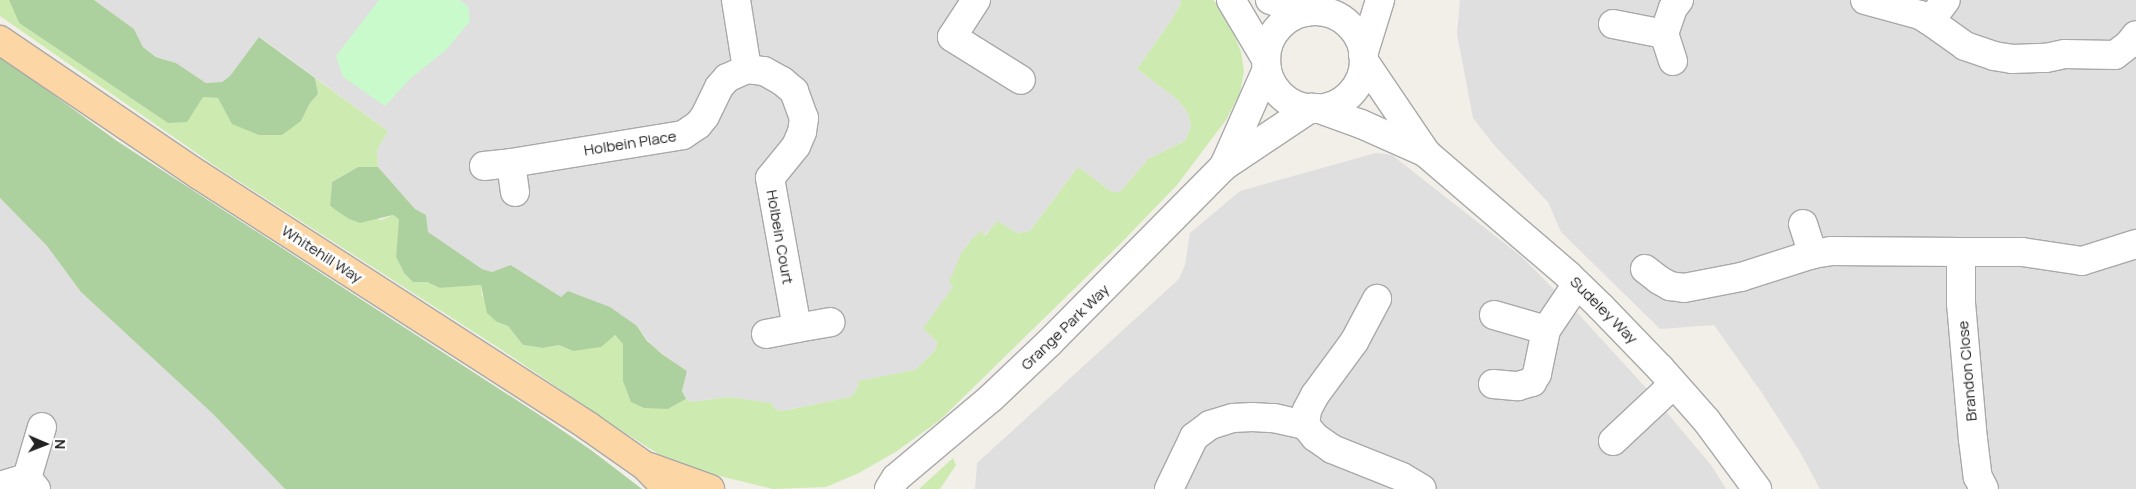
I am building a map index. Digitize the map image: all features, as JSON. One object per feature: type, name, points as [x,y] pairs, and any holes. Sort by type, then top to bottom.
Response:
[{"type":"main road","name":"Whitehill Way","points":[[0,40],[199,175],[512,375],[645,466],[667,489]]},
{"type":"main road","name":"Whitehill Way","points":[[645,466],[710,489]]},
{"type":"street","points":[[736,0],[747,69]]},
{"type":"street","points":[[976,0],[952,37],[1021,80]]},
{"type":"street","points":[[1231,0],[1267,64],[1272,83],[1283,97],[1293,104],[1314,108],[1334,104],[1350,94],[1360,78],[1363,58],[1380,0]]},
{"type":"street","points":[[1270,0],[1316,8],[1347,23],[1358,37],[1363,58]]},
{"type":"street","points":[[1673,61],[1664,34],[1673,8],[1679,0]]},
{"type":"street","points":[[1865,0],[1920,15],[1938,11],[1965,46],[1994,56],[2012,59],[2046,58],[2065,54],[2114,55],[2129,44],[2136,35]]},
{"type":"street","points":[[1267,64],[1268,47],[1276,30],[1290,18],[1316,8]]},
{"type":"street","points":[[1613,24],[1664,34]]},
{"type":"street","name":"Sudeley Way","points":[[1363,58],[1427,154],[1577,284],[1619,324],[1706,420],[1757,489]]},
{"type":"street","name":"Grange Park Way","points":[[1224,166],[1267,64]]},
{"type":"street","name":"Holbein Place","points":[[484,166],[683,135],[698,125],[705,116],[719,87],[727,78],[747,69]]},
{"type":"street","name":"Holbein Court","points":[[747,69],[764,72],[782,81],[794,91],[804,118],[802,132],[796,146],[770,178],[797,328]]},
{"type":"street","name":"Grange Park Way","points":[[868,489],[892,483],[991,398],[1050,342],[1224,166],[1314,108]]},
{"type":"street","name":"Sudeley Way","points":[[1314,108],[1368,127],[1427,154]]},
{"type":"street","points":[[511,163],[515,192]]},
{"type":"street","points":[[1803,224],[1813,254]]},
{"type":"street","points":[[1645,269],[1658,280],[1670,286],[1684,288],[1741,277],[1813,254],[1831,251],[2022,252],[2082,261],[2136,244]]},
{"type":"street","name":"Brandon Close","points":[[1962,252],[1961,302],[1973,439],[1978,477],[1984,489]]},
{"type":"street","points":[[1493,384],[1518,386],[1532,382],[1537,374],[1546,330],[1577,284]]},
{"type":"street","points":[[1306,425],[1307,410],[1314,395],[1354,342],[1377,299]]},
{"type":"street","points":[[1494,315],[1546,330]]},
{"type":"street","points":[[766,334],[830,322]]},
{"type":"street","points":[[1613,441],[1674,384]]},
{"type":"street","points":[[1169,489],[1194,437],[1210,425],[1233,418],[1252,417],[1274,418],[1306,425],[1315,436],[1332,449],[1402,477],[1422,489]]},
{"type":"street","points":[[0,486],[32,483],[42,427]]},
{"type":"shaded area","points":[[94,0],[1181,0],[1172,19],[1137,69],[1178,100],[1188,113],[1191,126],[1185,141],[1148,159],[1120,192],[1112,192],[1078,167],[1030,231],[1017,233],[997,222],[984,236],[981,232],[972,239],[962,252],[954,286],[924,328],[937,342],[935,351],[915,370],[859,381],[858,387],[851,397],[781,411],[775,409],[771,403],[729,397],[691,402],[686,399],[682,391],[687,371],[652,346],[637,326],[561,297],[512,265],[492,272],[482,269],[428,232],[426,215],[415,209],[378,167],[377,150],[388,131],[260,37],[230,76],[222,82],[206,83],[176,63],[157,57],[143,47],[134,29]]},
{"type":"shaded area","points":[[1460,0],[2136,0],[2136,489],[1820,489],[1800,452],[1762,393],[1714,325],[1660,329],[1561,232],[1548,202],[1494,145],[1473,118],[1457,34]]},
{"type":"shaded area","points":[[1376,153],[1392,155],[1522,257],[1582,318],[1648,390],[1711,465],[1726,489],[975,489],[977,463],[1179,279],[1185,265],[1190,233],[1240,191]]},
{"type":"shaded area","points":[[0,198],[47,246],[81,292],[212,413],[285,489],[0,489]]},
{"type":"green space","points":[[0,0],[9,0],[19,23],[168,123],[203,97],[218,98],[301,121],[310,103],[318,94],[315,78],[388,131],[377,150],[378,167],[358,167],[332,182],[330,207],[381,220],[393,215],[400,219],[396,257],[404,273],[413,282],[427,282],[440,288],[481,285],[482,295],[497,322],[508,326],[523,345],[543,348],[559,345],[573,351],[614,335],[623,343],[623,381],[668,409],[686,399],[691,402],[729,397],[771,403],[775,409],[782,411],[851,397],[858,387],[858,381],[915,370],[935,351],[937,342],[923,328],[953,287],[949,282],[962,252],[981,231],[985,236],[997,221],[1017,233],[1030,231],[1078,167],[1112,192],[1120,192],[1148,159],[1185,141],[1191,126],[1188,113],[1178,100],[1137,69],[1172,19],[1181,0],[1213,0],[1216,3],[1232,29],[1241,52],[1244,71],[1240,93],[1226,120],[1177,185],[1122,242],[940,420],[897,451],[859,473],[826,487],[773,489],[690,469],[660,455],[625,433],[502,350],[218,168],[0,16]]},
{"type":"green space","points":[[9,0],[94,0],[134,29],[143,47],[156,57],[176,63],[206,83],[222,82],[230,76],[259,37],[315,78],[318,94],[310,103],[301,121],[282,135],[259,135],[232,124],[218,98],[203,97],[187,122],[168,123],[19,23]]},
{"type":"green space","points":[[379,0],[459,0],[468,6],[470,21],[447,49],[411,78],[385,106],[343,77],[336,56]]},
{"type":"green space","points":[[0,56],[117,141],[541,416],[591,450],[642,489],[285,489],[212,413],[81,292],[47,246],[0,198]]},
{"type":"green space","points":[[358,167],[378,167],[415,209],[426,215],[428,232],[482,269],[492,272],[511,265],[561,297],[568,291],[610,307],[637,326],[647,341],[687,371],[682,391],[686,399],[668,409],[644,408],[631,402],[623,381],[623,344],[615,335],[601,347],[573,351],[559,345],[543,348],[523,345],[508,326],[497,322],[487,313],[481,285],[440,288],[427,282],[413,282],[404,273],[396,257],[399,219],[393,215],[360,223],[349,219],[330,206],[332,182]]},
{"type":"green space","points":[[953,458],[956,465],[940,489],[919,489]]}]
